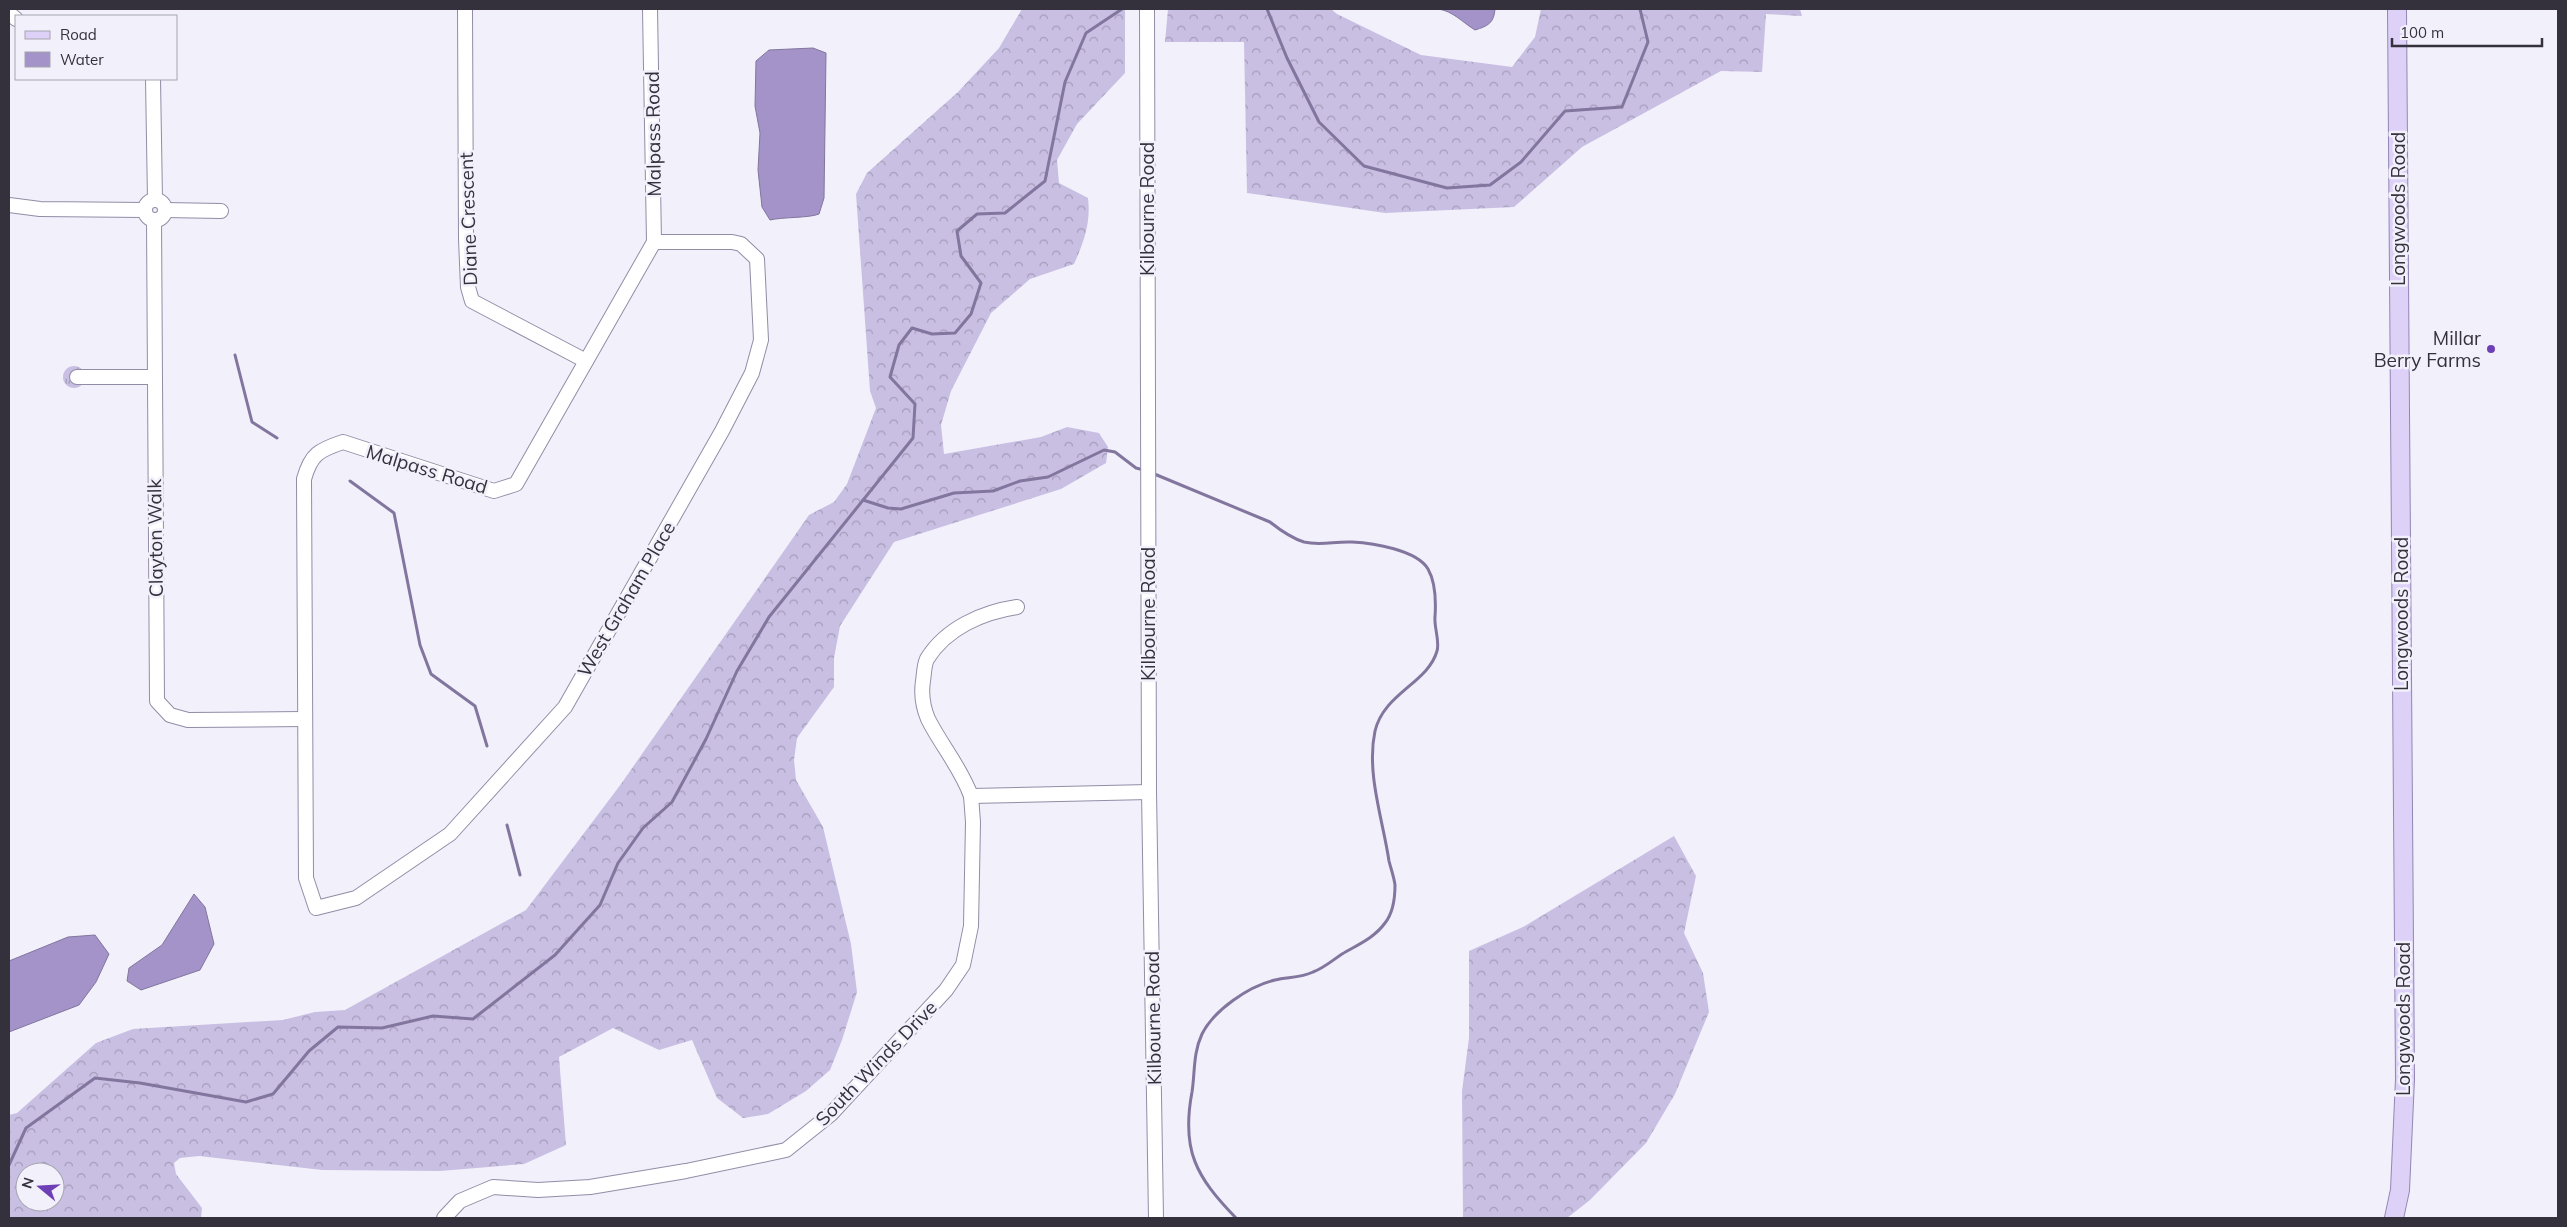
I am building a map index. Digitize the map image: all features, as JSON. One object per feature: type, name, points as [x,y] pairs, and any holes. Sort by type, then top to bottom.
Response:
[{"type":"main road","name":"Longwoods Road","points":[[2394,1218],[2400,1190],[2404,1079],[2397,9]]},
{"type":"street","name":"Diane Crescent","points":[[465,9],[466,239],[468,287],[472,300],[586,362]]},
{"type":"street","name":"Malpass Road","points":[[306,878],[304,479],[309,461],[324,449],[343,442],[494,491],[516,484],[654,242],[650,9]]},
{"type":"street","name":"Kilbourne Road","points":[[1147,9],[1149,792],[1156,1218]]},
{"type":"street","points":[[153,80],[154,200]]},
{"type":"street","points":[[154,200],[162,203],[165,210],[162,218],[154,220],[147,217],[144,210],[147,203],[154,200]]},
{"type":"street","points":[[9,205],[40,209],[144,210]]},
{"type":"street","points":[[165,210],[221,211]]},
{"type":"street","name":"Clayton Walk","points":[[154,220],[157,701],[170,715],[188,720],[304,719]]},
{"type":"street","name":"West Graham Place","points":[[306,878],[316,908],[356,898],[450,834],[564,707],[722,431],[752,373],[761,340],[757,260],[741,244],[732,242],[654,242]]},
{"type":"street","points":[[77,377],[154,377]]},
{"type":"street","name":"South Winds Drive","points":[[444,1218],[460,1201],[493,1187],[538,1190],[636,1181],[786,1150],[831,1114],[946,990],[963,965],[971,926],[973,822],[971,796],[965,780],[928,717],[921,693],[926,660],[947,636],[977,617],[997,610],[1018,607]]},
{"type":"street","points":[[971,796],[1149,792]]},
{"type":"green space","points":[[1022,9],[1125,9],[1125,73],[1077,124],[1057,160],[1059,183],[1088,198],[1088,224],[1078,256],[1074,264],[1030,279],[991,313],[951,391],[941,425],[944,454],[1041,437],[1067,427],[1099,433],[1108,447],[1106,463],[1061,489],[894,542],[840,626],[834,658],[834,687],[797,738],[794,760],[796,780],[823,827],[851,944],[857,992],[842,1040],[830,1070],[806,1091],[768,1114],[743,1118],[717,1098],[692,1040],[659,1050],[613,1028],[559,1057],[566,1145],[524,1164],[440,1171],[322,1170],[199,1156],[180,1158],[174,1163],[176,1174],[202,1208],[201,1218],[9,1218],[9,1115],[17,1113],[96,1043],[133,1029],[283,1020],[315,1012],[345,1010],[526,910],[621,784],[809,515],[834,502],[847,484],[876,408],[870,391],[856,194],[867,173],[958,92],[999,48]]},
{"type":"green space","points":[[1168,9],[1331,9],[1337,14],[1421,55],[1512,67],[1535,37],[1541,9],[1800,9],[1802,16],[1766,14],[1762,72],[1721,71],[1582,147],[1514,207],[1385,213],[1247,193],[1244,42],[1165,42]]},
{"type":"green space","points":[[74,366],[82,369],[85,377],[82,385],[74,388],[66,385],[63,377],[66,369]]},
{"type":"green space","points":[[1674,836],[1696,876],[1684,933],[1703,973],[1709,1012],[1675,1094],[1646,1143],[1590,1200],[1567,1218],[1463,1218],[1462,1091],[1469,1038],[1469,951],[1523,927]]},
{"type":"water","points":[[1438,9],[1495,9],[1492,21],[1475,30],[1453,14]]},
{"type":"water","points":[[813,48],[826,53],[824,198],[819,214],[770,220],[762,207],[758,170],[760,133],[755,106],[756,61],[769,50]]},
{"type":"water","points":[[194,894],[205,907],[214,944],[200,970],[141,990],[127,981],[129,968],[162,945]]},
{"type":"water","points":[[95,935],[109,954],[96,982],[79,1005],[9,1032],[9,961],[68,937]]},
{"type":"waterway","points":[[9,1165],[26,1128],[95,1078],[140,1083],[246,1102],[273,1094],[309,1051],[338,1027],[382,1028],[433,1016],[473,1019],[555,955],[600,905],[618,863],[643,828],[672,802],[706,739],[737,671],[769,617],[913,438],[915,404],[890,377],[899,345],[912,328],[932,334],[955,333],[971,314],[981,283],[961,256],[957,231],[977,214],[1005,213],[1045,181],[1065,82],[1086,33],[1122,9]]},
{"type":"waterway","points":[[1267,9],[1287,58],[1319,122],[1364,166],[1447,188],[1490,185],[1521,162],[1565,111],[1622,107],[1648,42],[1640,9]]},
{"type":"waterway","points":[[235,355],[252,422],[277,438]]},
{"type":"waterway","points":[[863,500],[888,508],[901,509],[954,493],[993,491],[1020,481],[1048,477],[1104,450],[1115,452],[1136,468],[1144,470]]},
{"type":"waterway","points":[[1152,473],[1270,522],[1286,534],[1304,542],[1316,544],[1361,543],[1405,552],[1422,562],[1428,569],[1433,580],[1435,593],[1437,651],[1425,672],[1387,707],[1375,731],[1373,763],[1376,796],[1395,885],[1393,905],[1388,919],[1371,937],[1321,968],[1308,974],[1265,983],[1233,1000],[1215,1016],[1199,1041],[1189,1112],[1191,1147],[1202,1175],[1222,1203],[1236,1218]]},
{"type":"waterway","points":[[350,481],[394,513],[420,645],[431,674],[475,706],[487,746]]},
{"type":"waterway","points":[[507,825],[520,875]]},
{"type":"place","name":"Millar Berry Farms","points":[[2491,349]]}]
